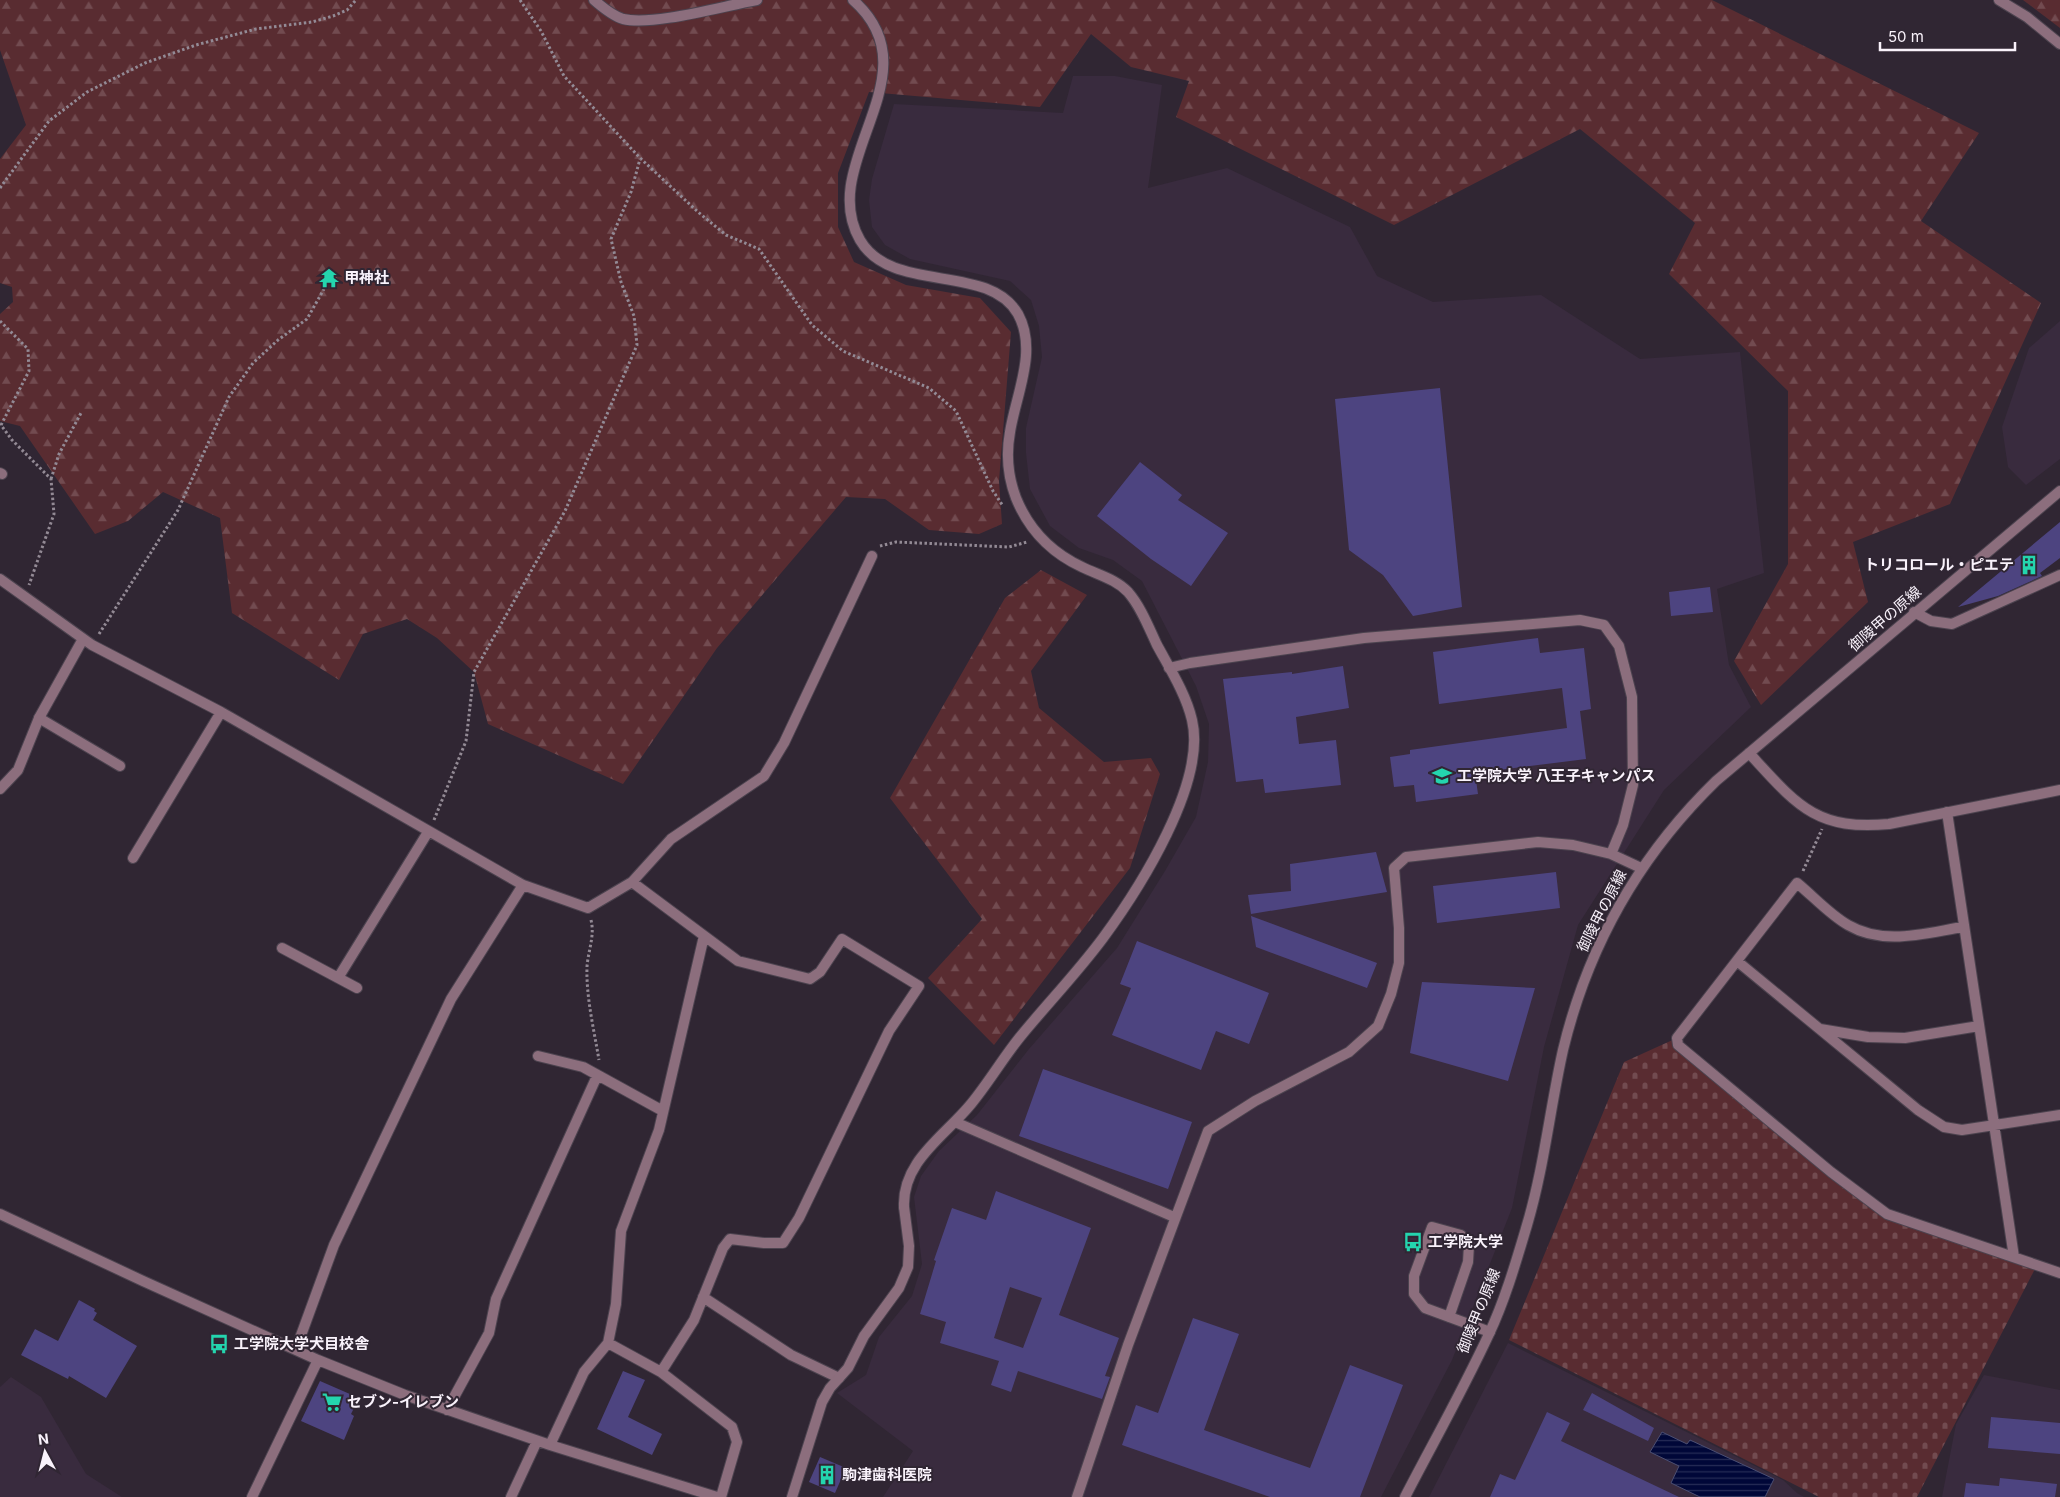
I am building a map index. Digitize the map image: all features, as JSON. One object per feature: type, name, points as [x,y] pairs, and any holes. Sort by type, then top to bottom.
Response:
[{"type":"street","points":[[594,0],[621,18],[644,22],[757,0]]},
{"type":"street","points":[[792,1497],[822,1402],[848,1368],[864,1336],[899,1288],[908,1267],[909,1246],[903,1192],[912,1170],[926,1150],[955,1122],[972,1102],[1017,1040],[1102,939],[1145,874],[1173,820],[1185,790],[1194,755],[1193,722],[1169,668],[1128,592],[1110,579],[1081,567],[1040,538],[1016,498],[1009,474],[1008,454],[1010,432],[1026,352],[1025,330],[1017,313],[1009,302],[996,292],[908,272],[887,264],[870,253],[860,240],[852,222],[849,201],[852,180],[881,84],[884,64],[883,43],[874,23],[853,0]]},
{"type":"street","points":[[1999,0],[2027,17],[2060,44]]},
{"type":"street","name":"御陵甲の原線","points":[[1405,1497],[1490,1332],[1528,1224],[1563,1050],[1581,987],[1604,934],[1641,868],[1686,811],[1749,753],[1832,685],[1914,612],[2060,491]]},
{"type":"street","points":[[0,579],[92,645],[221,712],[523,885],[588,908],[632,882],[671,839],[764,776],[784,743],[872,556]]},
{"type":"street","points":[[1914,612],[1931,621],[1952,624],[2060,574]]},
{"type":"street","points":[[1169,668],[1190,663],[1364,638],[1580,620],[1604,625],[1618,646],[1632,697],[1633,785],[1623,826],[1610,854]]},
{"type":"street","points":[[0,789],[18,770],[39,718],[83,639]]},
{"type":"street","points":[[133,858],[221,712]]},
{"type":"street","points":[[39,718],[120,766]]},
{"type":"street","points":[[1749,753],[1802,806],[1827,820],[1861,826],[1889,824],[2060,790]]},
{"type":"street","points":[[1947,812],[2014,1257]]},
{"type":"street","points":[[338,978],[428,832]]},
{"type":"street","points":[[1077,1497],[1128,1345],[1174,1217],[1208,1131],[1255,1101],[1297,1081],[1349,1052],[1378,1026],[1391,994],[1399,963],[1399,928],[1394,868],[1406,857],[1538,842],[1572,845],[1610,854],[1641,868]]},
{"type":"street","points":[[632,882],[738,961],[810,979],[820,972],[842,939],[919,986],[889,1032],[799,1218],[783,1243],[730,1239],[722,1248],[694,1320],[661,1372]]},
{"type":"street","points":[[1963,927],[1892,938],[1878,936],[1848,925],[1797,883],[1677,1038],[1678,1045],[1831,1172],[1887,1214],[2060,1273]]},
{"type":"street","points":[[296,1349],[334,1245],[451,999],[523,885]]},
{"type":"street","points":[[550,1445],[584,1372],[608,1344],[616,1304],[621,1231],[659,1130],[704,936]]},
{"type":"street","points":[[282,948],[357,988]]},
{"type":"street","points":[[1737,962],[1929,1119],[1944,1126],[1962,1130],[2060,1115]]},
{"type":"street","points":[[1820,1029],[1868,1037],[1905,1038],[1978,1026]]},
{"type":"street","points":[[538,1056],[583,1067],[663,1110]]},
{"type":"street","points":[[447,1410],[489,1333],[496,1299],[597,1076]]},
{"type":"street","points":[[955,1122],[1174,1217]]},
{"type":"street","points":[[0,1214],[318,1360],[447,1410],[537,1441],[717,1497]]},
{"type":"street","points":[[1449,1317],[1468,1262],[1469,1245],[1460,1234],[1432,1227],[1414,1276],[1414,1294],[1425,1308],[1449,1317],[1490,1332]]},
{"type":"street","points":[[703,1297],[791,1355],[839,1378]]},
{"type":"street","points":[[608,1344],[661,1372],[732,1427],[737,1442],[721,1497]]},
{"type":"street","points":[[252,1497],[318,1360]]},
{"type":"street","points":[[511,1497],[537,1441]]},
{"type":"path","points":[[0,188],[49,121],[87,92],[145,62],[196,44],[256,29],[312,22],[347,10],[356,0]]},
{"type":"path","points":[[520,0],[541,30],[564,76],[640,158],[698,212],[726,234],[759,249],[812,325],[843,351],[929,388],[956,411],[993,491],[1006,510],[1024,514]]},
{"type":"path","points":[[428,832],[466,741],[474,672],[564,511],[637,345],[634,316],[621,282],[611,239],[631,192],[640,158]]},
{"type":"path","points":[[92,645],[178,510],[229,397],[253,363],[278,340],[307,319],[324,289]]},
{"type":"path","points":[[0,321],[28,349],[29,371],[1,425],[12,440],[51,479]]},
{"type":"path","points":[[26,596],[54,514],[51,479],[59,454],[80,413]]},
{"type":"path","points":[[872,556],[881,545],[896,542],[1009,547],[1040,538]]},
{"type":"path","points":[[1797,883],[1827,820]]},
{"type":"path","points":[[588,908],[593,928],[587,966],[599,1062],[597,1076]]},
{"type":"shaded area","name":"工学院大学 八王子キャンパス","points":[[1073,76],[1115,76],[1162,85],[1148,188],[1227,168],[1350,227],[1377,276],[1433,302],[1541,295],[1640,359],[1740,352],[1764,573],[1717,589],[1729,665],[1751,707],[1664,790],[1578,925],[1544,1047],[1512,1208],[1452,1360],[1381,1497],[883,1497],[913,1451],[837,1393],[866,1375],[879,1337],[912,1296],[922,1264],[914,1197],[921,1176],[939,1151],[977,1115],[1029,1049],[1117,948],[1196,817],[1208,762],[1209,724],[1196,686],[1142,581],[1113,560],[1079,548],[1050,526],[1030,489],[1026,453],[1026,428],[1042,357],[1039,326],[1031,300],[1010,281],[910,259],[885,245],[872,227],[869,200],[872,179],[894,104],[1063,113]]},
{"type":"shaded area","points":[[2060,321],[2060,459],[2026,485],[2008,467],[2002,427],[2029,348]]},
{"type":"shaded area","points":[[1508,1343],[1783,1480],[1804,1497],[1429,1497]]},
{"type":"shaded area","points":[[1984,1375],[2060,1390],[2060,1497],[1942,1497],[1956,1424]]},
{"type":"shaded area","points":[[11,1377],[41,1397],[86,1474],[122,1497],[0,1497],[0,1387]]},
{"type":"shaded area","points":[[1662,1432],[1687,1444],[1690,1440],[1774,1479],[1765,1497],[1700,1497],[1671,1483],[1679,1466],[1650,1452]]},
{"type":"green space","points":[[0,0],[1712,0],[1979,133],[1921,221],[2041,303],[1950,504],[1853,542],[1868,602],[1761,705],[1734,661],[1788,564],[1788,391],[1669,274],[1695,223],[1580,129],[1394,225],[1176,117],[1189,81],[1131,67],[1091,34],[1040,107],[869,92],[838,173],[838,227],[854,262],[906,285],[980,298],[1011,332],[999,481],[1002,524],[979,534],[929,530],[885,499],[846,497],[717,648],[623,784],[488,724],[474,672],[437,638],[407,619],[363,634],[339,680],[232,613],[220,518],[163,492],[128,521],[95,534],[20,426],[0,421],[0,314],[13,302],[12,287],[0,283],[0,159],[26,125],[0,50]]},
{"type":"green space","points":[[2023,0],[2060,0],[2060,28]]},
{"type":"green space","points":[[1041,570],[1087,595],[1031,671],[1039,708],[1104,762],[1151,758],[1160,774],[1130,868],[994,1045],[928,978],[982,919],[890,798],[1005,598]]},
{"type":"green space","points":[[1677,1038],[1887,1214],[2037,1265],[1917,1497],[1819,1497],[1509,1340],[1624,1062]]},
{"type":"building","points":[[1440,388],[1462,607],[1413,616],[1383,575],[1349,550],[1335,399]]},
{"type":"building","points":[[1140,462],[1182,495],[1178,500],[1228,533],[1191,586],[1151,559],[1097,516]]},
{"type":"building","name":"トリコロール・ピエテ","points":[[2060,522],[2060,558],[2040,573],[2042,576],[1998,596],[1958,607]]},
{"type":"building","points":[[1710,587],[1713,612],[1671,616],[1669,592]]},
{"type":"building","points":[[1538,638],[1540,653],[1584,648],[1591,709],[1580,711],[1586,759],[1475,773],[1478,794],[1416,802],[1414,785],[1394,787],[1390,757],[1410,754],[1410,750],[1567,728],[1562,688],[1439,704],[1433,652]]},
{"type":"building","points":[[1343,666],[1349,708],[1296,717],[1299,744],[1336,740],[1341,785],[1265,793],[1263,779],[1236,782],[1223,679],[1292,672],[1292,674]]},
{"type":"building","points":[[1376,852],[1387,892],[1251,914],[1248,895],[1291,891],[1290,864]]},
{"type":"building","points":[[1556,872],[1560,908],[1437,923],[1433,886]]},
{"type":"building","points":[[1251,916],[1377,963],[1367,988],[1256,947]]},
{"type":"building","points":[[1137,941],[1269,993],[1249,1044],[1216,1031],[1201,1070],[1112,1035],[1131,988],[1120,984]]},
{"type":"building","points":[[1422,982],[1535,988],[1508,1081],[1410,1053]]},
{"type":"building","points":[[1043,1069],[1192,1122],[1168,1189],[1019,1136]]},
{"type":"building","points":[[996,1191],[1091,1228],[1059,1315],[1119,1338],[1105,1376],[1110,1377],[1102,1399],[1018,1371],[1011,1392],[991,1385],[999,1361],[940,1343],[946,1322],[920,1314],[936,1261],[934,1260],[952,1208],[986,1220]],"holes":[[[1010,1287],[1042,1298],[1023,1348],[994,1338]]]},
{"type":"building","points":[[79,1300],[95,1309],[94,1311],[97,1313],[93,1320],[137,1346],[106,1398],[69,1376],[68,1379],[21,1355],[35,1329],[58,1341]]},
{"type":"building","points":[[1193,1318],[1239,1334],[1204,1430],[1310,1468],[1350,1365],[1403,1385],[1360,1497],[1270,1497],[1122,1445],[1136,1405],[1158,1413]]},
{"type":"building","points":[[623,1371],[645,1380],[628,1417],[662,1434],[652,1455],[597,1429]]},
{"type":"building","points":[[320,1381],[359,1398],[351,1414],[354,1416],[344,1440],[301,1421]]},
{"type":"building","points":[[1592,1393],[1654,1428],[1648,1441],[1583,1410]]},
{"type":"building","points":[[1547,1412],[1570,1423],[1561,1441],[1679,1497],[1490,1497],[1500,1474],[1515,1480]]},
{"type":"building","points":[[1991,1417],[2060,1423],[2060,1454],[1988,1448]]},
{"type":"building","name":"駒津歯科医院","points":[[820,1457],[846,1468],[835,1493],[809,1482]]},
{"type":"building","points":[[2000,1478],[2057,1484],[2055,1497],[1964,1497],[1966,1483],[1999,1486]]},
{"type":"place","name":"甲神社","points":[[329,278]]},
{"type":"place","name":"トリコロール・ピエテ","points":[[2029,565]]},
{"type":"place","name":"工学院大学 八王子キャンパス","points":[[1442,776]]},
{"type":"place","name":"工学院大学","points":[[1413,1242]]},
{"type":"place","name":"工学院大学犬目校舎","points":[[219,1344]]},
{"type":"place","name":"セブン-イレブン","points":[[332,1402]]},
{"type":"place","name":"駒津歯科医院","points":[[827,1475]]}]
